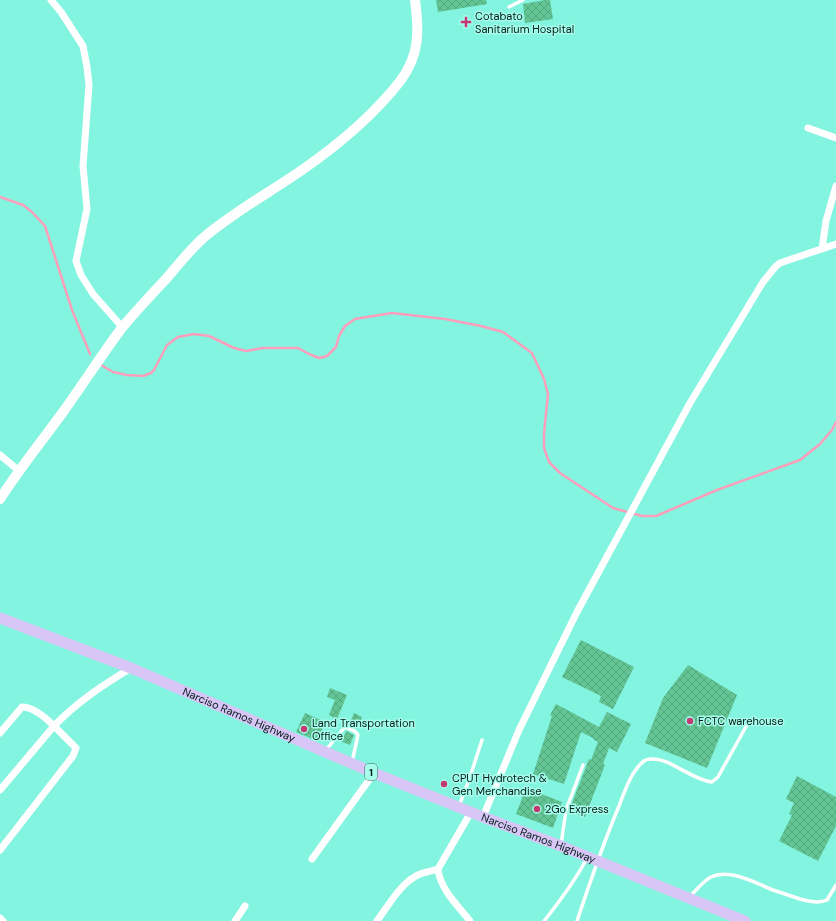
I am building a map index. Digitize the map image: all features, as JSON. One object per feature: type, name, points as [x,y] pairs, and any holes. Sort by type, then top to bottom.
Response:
[{"type":"main road","points":[[0,499],[18,470],[64,411],[96,363],[123,328],[202,239],[249,204],[302,170],[343,138],[381,103],[402,78],[412,61],[417,45],[418,25],[415,0]]},
{"type":"main road","name":"Narciso Ramos Highway","points":[[0,618],[131,668],[352,764],[483,817],[561,846],[745,921]]},
{"type":"street","points":[[51,0],[61,12],[83,46],[88,73],[89,85],[83,166],[87,209],[76,261],[81,276],[92,294],[123,328]]},
{"type":"street","points":[[808,128],[836,138]]},
{"type":"street","points":[[822,249],[824,233],[836,186]]},
{"type":"street","points":[[483,817],[519,730],[557,651],[629,514],[690,404],[763,282],[780,263],[836,244]]},
{"type":"street","points":[[0,455],[18,470]]},
{"type":"street","points":[[0,790],[66,714],[90,694],[131,668]]},
{"type":"street","points":[[0,733],[22,706],[29,708],[43,716],[74,746],[75,751],[0,850]]},
{"type":"street","points":[[312,859],[374,773]]},
{"type":"street","points":[[470,921],[446,890],[439,877],[438,869],[471,812]]},
{"type":"street","points":[[377,921],[400,890],[410,881],[420,874],[438,869]]},
{"type":"street","points":[[235,921],[245,906]]},
{"type":"street","points":[[0,918],[3,921]]},
{"type":"lane","points":[[509,7],[523,0]]},
{"type":"lane","points":[[544,921],[592,859],[632,777],[645,760],[661,760],[700,779],[712,782],[718,777],[748,723]]},
{"type":"lane","points":[[324,752],[344,728],[347,728],[356,732],[358,735],[352,764]]},
{"type":"lane","points":[[458,807],[469,780],[482,740]]},
{"type":"lane","points":[[561,846],[566,810],[583,765]]},
{"type":"lane","points":[[577,921],[592,859]]},
{"type":"lane","points":[[689,898],[709,878],[717,875],[732,876],[748,880],[775,891],[818,902],[827,900],[836,885]]},
{"type":"building","points":[[436,0],[486,0],[487,4],[438,12]]},
{"type":"building","points":[[550,0],[553,19],[525,23],[523,4]]},
{"type":"building","points":[[581,640],[634,667],[613,709],[599,702],[601,696],[562,677]]},
{"type":"building","name":"FCTC warehouse","points":[[688,665],[737,695],[707,768],[645,743],[663,698]]},
{"type":"building","points":[[330,688],[347,695],[337,719],[329,715],[335,700],[327,697]]},
{"type":"building","points":[[556,704],[599,727],[607,712],[631,724],[617,752],[609,748],[603,764],[605,765],[585,817],[569,811],[589,759],[591,760],[598,742],[581,732],[564,784],[533,774],[552,716],[550,715]]},
{"type":"building","points":[[305,713],[325,722],[318,741],[296,732]]},
{"type":"building","points":[[354,713],[362,717],[357,729],[349,725]]},
{"type":"building","points":[[346,731],[354,735],[350,745],[342,742]]},
{"type":"building","points":[[797,776],[836,797],[836,826],[818,861],[779,841],[792,815],[789,814],[794,803],[786,799]]},
{"type":"building","points":[[526,788],[562,802],[553,828],[516,814]]},
{"type":"waterway","points":[[0,197],[23,205],[45,226],[72,310],[90,354]]},
{"type":"waterway","points":[[101,365],[113,372],[143,376],[154,370],[167,345],[178,337],[194,334],[209,336],[234,348],[246,351],[263,348],[298,348],[319,358],[327,356],[336,347],[339,336],[345,326],[355,319],[392,313],[445,319],[503,332],[532,353],[544,379],[548,394],[544,448],[549,462],[560,473],[613,508],[642,516],[656,516],[717,490],[800,460],[820,444],[832,430],[836,422]]},
{"type":"place","name":"Cotabato Sanitarium Hospital","points":[[466,22]]},
{"type":"place","name":"FCTC warehouse","points":[[690,721]]},
{"type":"place","name":"Land Transportation Office","points":[[304,729]]},
{"type":"place","name":"CPUT Hydrotech & Gen Merchandise","points":[[444,784]]},
{"type":"place","name":"2Go Express","points":[[537,809]]}]
